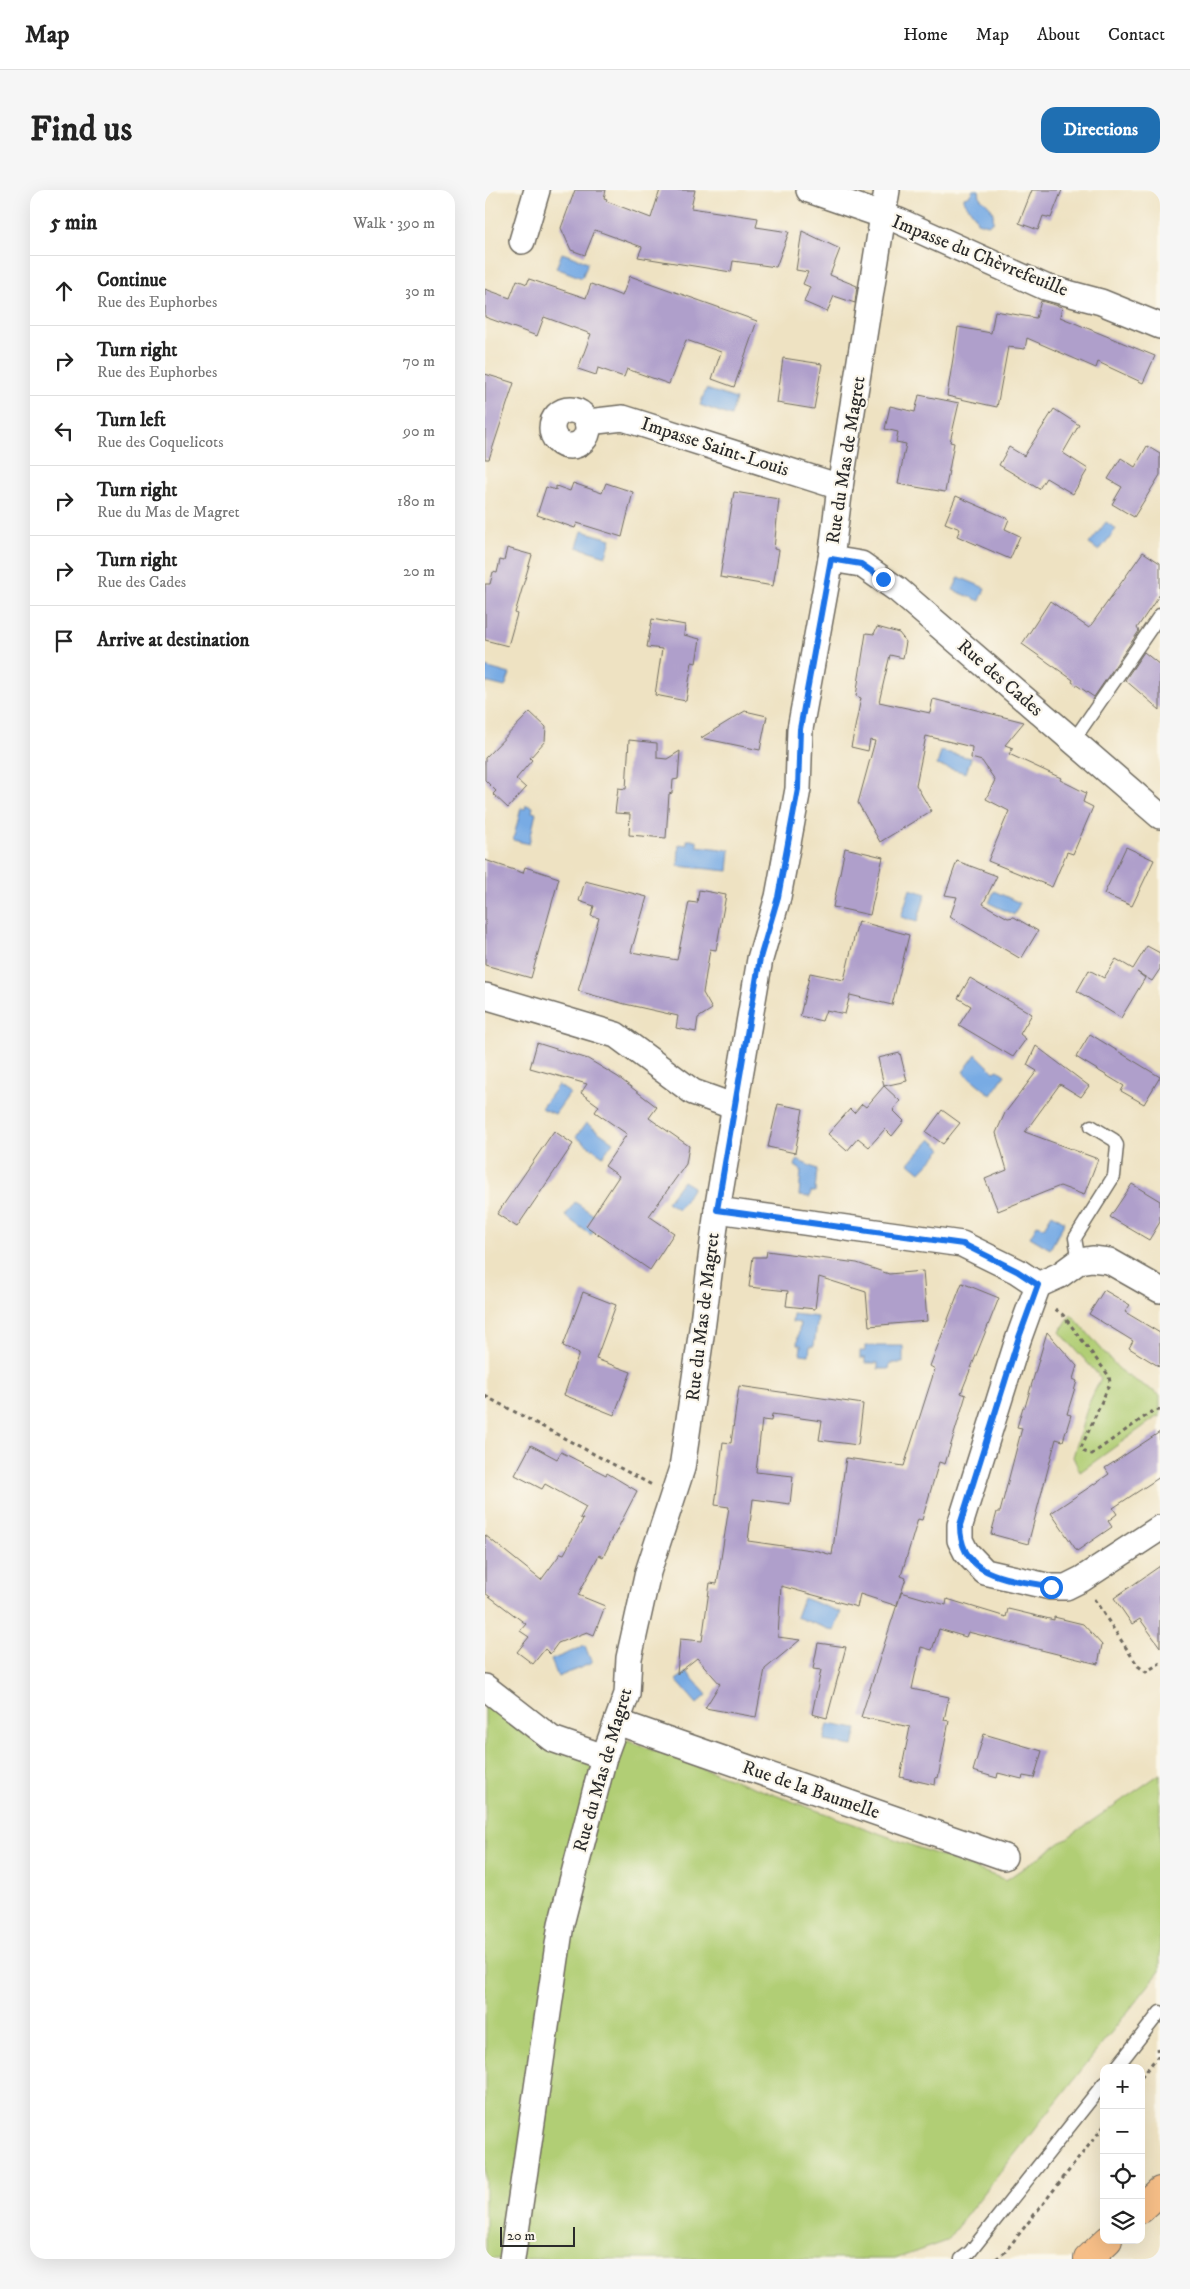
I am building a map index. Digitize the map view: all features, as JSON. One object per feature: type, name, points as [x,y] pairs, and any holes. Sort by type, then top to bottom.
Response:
[{"type":"highway","points":[[1145,2205],[1160,2191]]},
{"type":"highway","points":[[1088,2259],[1104,2244]]},
{"type":"street","points":[[522,241],[537,190]]},
{"type":"street","name":"Impasse du Chèvrefeuille","points":[[809,190],[899,221],[1045,287],[1101,302],[1160,326]]},
{"type":"street","name":"Rue du Mas de Magret","points":[[512,2259],[561,1924],[604,1757],[627,1694],[629,1658],[648,1572],[682,1468],[717,1210],[760,958],[778,897],[798,789],[800,729],[831,559],[840,487],[887,190]]},
{"type":"street","name":"Impasse Saint-Louis","points":[[588,422],[623,418],[840,487]]},
{"type":"street","name":"Rue des Cades","points":[[831,559],[861,564],[898,590],[1160,816]]},
{"type":"street","points":[[485,996],[616,1035],[693,1092],[735,1107]]},
{"type":"street","points":[[717,1210],[963,1244],[1017,1271],[1037,1290]]},
{"type":"street","points":[[1160,1290],[1109,1261],[1093,1259],[1079,1261],[1037,1290],[1018,1340],[960,1525],[960,1540],[973,1561],[985,1572],[1051,1587],[1066,1587],[1082,1579],[1160,1528]]},
{"type":"street","points":[[485,1686],[552,1738],[604,1757]]},
{"type":"street","name":"Rue de la Baumelle","points":[[617,1722],[1004,1857]]},
{"type":"lane","points":[[1073,741],[1160,615]]},
{"type":"lane","points":[[1079,1261],[1075,1238],[1114,1176],[1117,1145],[1114,1140],[1091,1126]]},
{"type":"lane","points":[[1119,2064],[1160,2012]]},
{"type":"lane","points":[[961,2259],[970,2252],[1100,2088]]},
{"type":"path","points":[[1037,1290],[1063,1315],[1109,1376],[1110,1384],[1081,1448],[1085,1452],[1092,1454],[1153,1411],[1160,1410]]},
{"type":"path","points":[[485,1396],[673,1496]]},
{"type":"path","points":[[1082,1579],[1138,1666],[1146,1672],[1160,1663]]},
{"type":"path","points":[[996,2259],[1005,2252],[1100,2131]]},
{"type":"green space","points":[[1071,1314],[1117,1367],[1126,1375],[1160,1395],[1160,1417],[1158,1416],[1080,1472],[1073,1457],[1088,1405],[1101,1378],[1060,1332]]},
{"type":"green space","points":[[485,1695],[561,1753],[628,1741],[1006,1880],[1160,1774],[1160,1971],[946,2241],[895,2259],[485,2259]]},
{"type":"water","points":[[973,190],[979,190],[980,198],[989,205],[992,211],[993,222],[988,225],[977,222],[964,201],[964,197],[970,195]]},
{"type":"water","points":[[562,253],[588,262],[582,278],[556,268]]},
{"type":"water","points":[[706,389],[736,399],[731,416],[700,405]]},
{"type":"water","points":[[1106,522],[1116,529],[1099,551],[1089,544]]},
{"type":"water","points":[[582,531],[611,539],[606,556],[577,547]]},
{"type":"water","points":[[959,577],[985,588],[980,601],[953,590]]},
{"type":"water","points":[[485,667],[510,674],[505,687],[485,682]]},
{"type":"water","points":[[941,751],[971,758],[966,773],[937,765]]},
{"type":"water","points":[[526,805],[533,807],[532,812],[536,813],[529,844],[513,840],[521,808],[525,809]]},
{"type":"water","points":[[687,840],[697,840],[697,846],[730,850],[728,871],[678,866],[679,844],[687,845]]},
{"type":"water","points":[[910,889],[926,894],[917,922],[901,917]]},
{"type":"water","points":[[994,891],[1020,903],[1014,915],[989,903]]},
{"type":"water","points":[[976,1054],[994,1072],[998,1070],[1005,1075],[991,1095],[963,1072]]},
{"type":"water","points":[[558,1085],[570,1093],[555,1114],[541,1108]]},
{"type":"water","points":[[586,1123],[613,1142],[603,1156],[576,1137]]},
{"type":"water","points":[[931,1139],[942,1149],[920,1172],[909,1163]]},
{"type":"water","points":[[797,1160],[817,1169],[815,1192],[811,1192],[810,1197],[799,1196],[801,1170],[795,1166]]},
{"type":"water","points":[[683,1181],[693,1187],[678,1209],[667,1202]]},
{"type":"water","points":[[575,1202],[601,1220],[591,1235],[565,1216]]},
{"type":"water","points":[[1052,1214],[1065,1222],[1050,1249],[1030,1237],[1037,1225],[1044,1227]]},
{"type":"water","points":[[793,1314],[818,1317],[814,1346],[810,1346],[809,1355],[800,1354],[801,1345],[797,1344],[800,1323],[792,1322]]},
{"type":"water","points":[[865,1346],[903,1346],[903,1363],[890,1363],[889,1369],[878,1369],[878,1363],[865,1363],[865,1358],[860,1358],[860,1351],[865,1351]]},
{"type":"water","points":[[803,1598],[841,1612],[834,1631],[796,1617]]},
{"type":"water","points":[[585,1646],[592,1663],[558,1677],[551,1660]]},
{"type":"water","points":[[687,1672],[707,1695],[697,1704],[676,1680]]},
{"type":"water","points":[[828,1724],[857,1729],[853,1746],[824,1741]]},
{"type":"building","points":[[575,190],[606,190],[604,198],[607,199],[606,201],[651,218],[660,190],[695,190],[691,208],[758,218],[756,227],[789,232],[776,267],[733,261],[731,272],[638,257],[642,247],[595,230],[585,255],[571,250],[561,228]]},
{"type":"building","points":[[1032,190],[1062,190],[1051,218],[1043,216],[1038,230],[1019,223]]},
{"type":"building","points":[[802,231],[840,249],[830,275],[857,286],[855,303],[834,296],[827,312],[804,302],[810,287],[803,284],[808,272],[796,270]]},
{"type":"building","points":[[630,276],[757,321],[734,387],[712,379],[721,352],[686,340],[669,384],[627,369],[624,377],[598,368],[596,375],[578,369],[591,334],[544,317],[537,336],[485,317],[485,289],[510,298],[517,280],[527,284],[529,279],[586,298],[591,284],[622,296]]},
{"type":"building","points":[[1041,301],[1062,307],[1060,317],[1155,356],[1143,383],[1098,362],[1096,368],[1027,338],[1025,349],[1008,347],[997,407],[947,396],[958,327],[991,333],[995,311],[1036,318]]},
{"type":"building","points":[[783,358],[822,364],[814,409],[777,403]]},
{"type":"building","points":[[485,374],[514,383],[489,459],[485,459]]},
{"type":"building","points":[[919,395],[959,403],[950,442],[954,443],[945,492],[898,484],[906,444],[896,442],[898,432],[885,429],[890,406],[915,412]]},
{"type":"building","points":[[1054,409],[1079,425],[1063,453],[1088,469],[1073,494],[1046,478],[1039,489],[999,465],[1009,447],[1024,456]]},
{"type":"building","points":[[1147,446],[1160,454],[1160,475],[1134,517],[1112,504],[1122,487],[1108,479],[1121,458],[1135,467]]},
{"type":"building","points":[[573,483],[602,493],[606,483],[633,492],[622,537],[577,523],[575,528],[537,515],[546,487],[556,490],[556,486],[570,491]]},
{"type":"building","points":[[734,492],[779,499],[774,549],[779,550],[773,586],[720,577]]},
{"type":"building","points":[[956,496],[1009,519],[1005,529],[1020,536],[1010,559],[957,536],[960,529],[945,523]]},
{"type":"building","points":[[507,548],[532,555],[515,613],[517,614],[508,646],[485,640],[485,584],[490,584],[493,572],[497,573],[500,560],[504,561]]},
{"type":"building","points":[[1143,552],[1160,563],[1160,594],[1137,628],[1139,631],[1094,697],[1022,644],[1050,601],[1089,628]]},
{"type":"building","points":[[652,619],[685,625],[684,635],[700,639],[696,663],[692,662],[686,701],[655,695],[662,649],[647,647]]},
{"type":"building","points":[[877,627],[899,633],[906,642],[903,658],[890,655],[879,702],[930,713],[933,699],[1024,722],[1005,745],[1013,748],[1009,754],[1061,778],[1060,780],[1086,793],[1083,802],[1093,807],[1073,854],[1067,852],[1052,887],[988,861],[1009,811],[986,799],[995,780],[982,761],[971,758],[972,747],[926,736],[916,785],[931,811],[880,842],[858,803],[875,741],[870,740],[868,751],[851,747],[861,698],[856,696],[866,633],[874,634]]},
{"type":"building","points":[[1144,652],[1160,665],[1160,710],[1125,680]]},
{"type":"building","points":[[745,711],[767,716],[760,750],[701,738]]},
{"type":"building","points":[[530,712],[546,727],[545,741],[530,758],[532,760],[516,779],[526,788],[508,808],[493,794],[496,791],[485,780],[485,758]]},
{"type":"building","points":[[629,740],[657,743],[657,758],[667,759],[680,751],[678,779],[673,780],[672,793],[669,794],[666,838],[629,835],[630,814],[615,813],[618,788],[626,789]]},
{"type":"building","points":[[1126,847],[1154,860],[1132,906],[1104,894]]},
{"type":"building","points":[[845,848],[883,857],[870,915],[833,907]]},
{"type":"building","points":[[485,860],[523,873],[525,867],[559,878],[531,978],[485,965]]},
{"type":"building","points":[[957,861],[997,876],[983,904],[1008,918],[1014,917],[1038,931],[1021,959],[950,917],[957,897],[945,895]]},
{"type":"building","points":[[585,881],[647,897],[631,952],[677,960],[689,902],[697,903],[699,890],[726,895],[716,950],[710,949],[703,993],[712,1009],[698,1018],[696,1032],[676,1028],[678,1016],[578,991],[599,918],[591,916],[594,906],[579,901]]},
{"type":"building","points":[[858,921],[909,935],[892,1005],[850,995],[845,1014],[826,1010],[822,1021],[800,1016],[810,973],[844,980]]},
{"type":"building","points":[[1147,946],[1160,953],[1160,969],[1152,981],[1137,972],[1145,978],[1121,1018],[1077,991],[1089,970],[1104,978],[1116,959],[1133,969]]},
{"type":"building","points":[[970,978],[1032,1014],[1020,1034],[1026,1039],[1013,1057],[959,1025],[971,1006],[958,998]]},
{"type":"building","points":[[1090,1034],[1160,1077],[1144,1104],[1121,1091],[1124,1086],[1076,1057]]},
{"type":"building","points":[[537,1043],[588,1059],[618,1077],[657,1107],[649,1118],[689,1146],[686,1164],[649,1216],[674,1233],[650,1270],[586,1226],[619,1176],[605,1166],[627,1134],[595,1112],[599,1106],[581,1093],[587,1084],[530,1068]]},
{"type":"building","points":[[1036,1046],[1089,1086],[1081,1097],[1060,1084],[1025,1132],[1098,1159],[1084,1195],[1060,1186],[998,1211],[985,1179],[1007,1170],[996,1133],[1005,1113],[1037,1071],[1027,1065]]},
{"type":"building","points":[[900,1053],[907,1081],[884,1086],[878,1058]]},
{"type":"building","points":[[884,1086],[900,1101],[893,1110],[904,1121],[892,1136],[885,1129],[869,1147],[858,1138],[847,1151],[828,1134],[850,1109],[854,1113],[862,1104],[866,1107]]},
{"type":"building","points":[[778,1104],[803,1109],[795,1153],[768,1147]]},
{"type":"building","points":[[942,1110],[960,1123],[943,1144],[926,1132]]},
{"type":"building","points":[[554,1131],[573,1144],[517,1227],[497,1214]]},
{"type":"building","points":[[1132,1184],[1160,1201],[1160,1222],[1149,1240],[1110,1217]]},
{"type":"building","points":[[767,1251],[857,1263],[889,1274],[923,1271],[927,1321],[869,1326],[866,1292],[819,1277],[815,1309],[786,1306],[788,1291],[749,1287],[753,1257],[766,1257]]},
{"type":"building","points":[[962,1283],[999,1298],[961,1393],[966,1395],[945,1464],[939,1462],[922,1520],[918,1519],[901,1576],[906,1578],[897,1606],[860,1594],[857,1607],[781,1586],[778,1637],[800,1640],[765,1669],[756,1717],[705,1708],[720,1684],[697,1658],[677,1674],[680,1639],[702,1641],[710,1583],[717,1584],[729,1507],[715,1505],[723,1442],[731,1443],[739,1386],[863,1404],[858,1445],[819,1440],[822,1421],[772,1414],[771,1421],[762,1420],[756,1472],[793,1476],[790,1504],[753,1499],[748,1541],[818,1551],[832,1555],[846,1458],[904,1466],[935,1369],[930,1366]]},
{"type":"building","points":[[1104,1290],[1130,1305],[1125,1312],[1160,1333],[1160,1367],[1129,1348],[1133,1341],[1089,1314]]},
{"type":"building","points":[[583,1292],[616,1305],[596,1359],[631,1372],[614,1415],[564,1395],[579,1353],[563,1346]]},
{"type":"building","points":[[1047,1332],[1077,1366],[1073,1379],[1077,1381],[1067,1414],[1071,1415],[1063,1441],[1056,1439],[1028,1544],[991,1534],[997,1512],[1000,1512],[1022,1428],[1017,1427],[1023,1407],[1025,1407]]},
{"type":"building","points":[[1160,1432],[1160,1477],[1113,1508],[1117,1514],[1108,1521],[1112,1527],[1077,1551],[1051,1513],[1109,1474],[1105,1468]]},
{"type":"building","points":[[531,1445],[557,1459],[561,1452],[606,1475],[607,1473],[637,1491],[603,1557],[599,1555],[578,1595],[605,1606],[594,1635],[587,1632],[558,1643],[550,1654],[545,1649],[533,1664],[517,1652],[529,1637],[520,1631],[526,1624],[485,1593],[485,1535],[541,1580],[561,1553],[564,1554],[583,1519],[580,1518],[586,1507],[545,1484],[542,1489],[515,1475]]},
{"type":"building","points":[[1160,1566],[1160,1647],[1140,1619],[1132,1624],[1114,1598]]},
{"type":"building","points":[[901,1592],[946,1605],[947,1599],[1006,1617],[1008,1609],[1054,1620],[1054,1617],[1083,1624],[1102,1645],[1098,1664],[968,1632],[966,1637],[939,1629],[932,1650],[921,1647],[912,1689],[949,1697],[944,1720],[949,1721],[938,1778],[936,1777],[935,1785],[900,1777],[910,1727],[861,1717]]},
{"type":"building","points":[[818,1643],[846,1647],[827,1718],[812,1714],[821,1670],[813,1669]]},
{"type":"building","points":[[984,1734],[1042,1751],[1034,1778],[1023,1776],[1022,1779],[998,1773],[997,1778],[973,1771]]},
{"type":"route","points":[[883,579],[861,564],[831,559],[800,729],[798,789],[778,897],[760,958],[717,1210],[729,1210],[963,1244],[1017,1271],[1038,1285],[1036,1295],[1018,1340],[960,1525],[960,1540],[973,1561],[985,1572],[1051,1587]]}]
